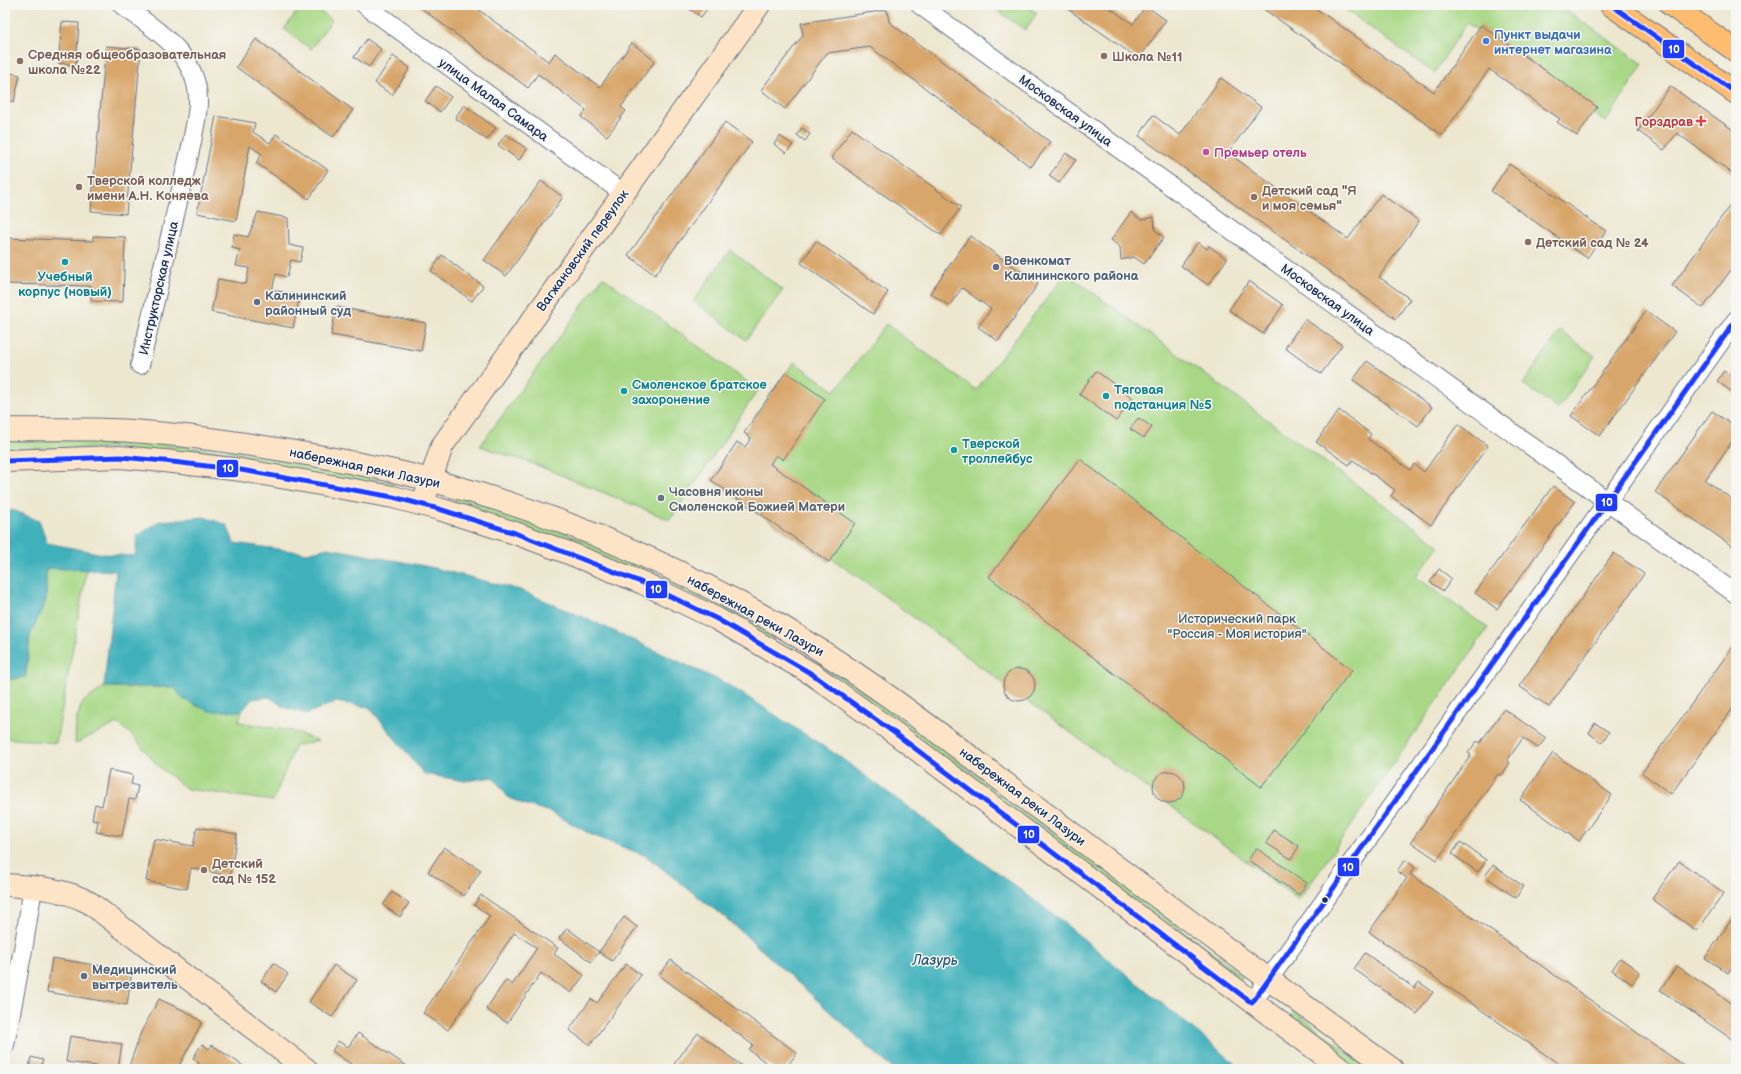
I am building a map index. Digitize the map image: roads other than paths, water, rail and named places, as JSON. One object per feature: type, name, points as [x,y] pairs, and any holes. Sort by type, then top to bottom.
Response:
[{"type":"main road","name":"Вагжановский переулок","points":[[423,505],[442,446],[759,5]]},
{"type":"main road","points":[[1611,5],[1736,94]]},
{"type":"main road","points":[[1671,5],[1736,52]]},
{"type":"main road","name":"набережная реки Лазури","points":[[5,430],[126,431],[240,442],[401,472],[535,512],[625,548],[718,592],[825,653],[927,725],[1269,980],[1392,1069]]},
{"type":"main road","name":"набережная реки Лазури","points":[[5,461],[120,458],[164,461],[241,470],[393,497],[528,538],[618,572],[717,619],[812,674],[896,734],[1252,1003],[1342,1069]]},
{"type":"main road","points":[[5,885],[63,891],[90,903],[306,1069]]},
{"type":"street","name":"Инструкторская улица","points":[[122,5],[171,43],[181,53],[192,72],[198,94],[192,142],[140,365]]},
{"type":"street","name":"улица Малая Самара","points":[[365,5],[624,193]]},
{"type":"street","name":"Московская улица","points":[[920,5],[1736,594]]},
{"type":"street","points":[[1252,1003],[1736,320]]},
{"type":"street","points":[[5,1045],[33,887]]},
{"type":"water","name":"Лазурь","points":[[5,510],[15,511],[39,521],[47,543],[103,554],[135,556],[137,536],[160,521],[204,517],[227,525],[234,543],[307,553],[328,548],[430,567],[520,590],[590,620],[727,684],[837,755],[1053,914],[1242,1069],[893,1069],[733,924],[646,856],[592,835],[551,812],[523,804],[508,797],[493,777],[465,781],[424,774],[369,707],[336,702],[306,714],[284,707],[269,697],[252,699],[242,711],[209,711],[183,699],[174,687],[104,687],[116,571],[46,568],[46,600],[30,636],[25,677],[5,680]]},
{"type":"place","name":"Пункт выдачи интернет магазина","points":[[1486,41]]},
{"type":"place","name":"Школа №11","points":[[1104,56]]},
{"type":"place","name":"Средняя общеобразовательная школа №22","points":[[20,61]]},
{"type":"place","name":"Горздрав","points":[[1701,121]]},
{"type":"place","name":"Премьер отель","points":[[1206,152]]},
{"type":"place","name":"Тверской колледж имени А.Н. Коняева","points":[[79,187]]},
{"type":"place","name":"Детский сад \"Я и моя семья\"","points":[[1254,197]]},
{"type":"place","name":"Детский сад № 24","points":[[1528,242]]},
{"type":"place","name":"Учебный корпус (новый)","points":[[65,262]]},
{"type":"place","name":"Военкомат Калининского района","points":[[996,267]]},
{"type":"place","name":"Калининский районный суд","points":[[257,302]]},
{"type":"place","name":"Смоленское братское захоронение","points":[[624,391]]},
{"type":"place","name":"Тяговая подстанция №5","points":[[1106,396]]},
{"type":"place","name":"Тверской троллейбус","points":[[954,450]]},
{"type":"place","name":"Часовня иконы Смоленской Божией Матери","points":[[661,498]]},
{"type":"place","name":"Детский сад № 152","points":[[204,870]]},
{"type":"place","name":"Медицинский вытрезвитель","points":[[84,976]]},
{"type":"park label","name":"Исторический парк \"Россия - Моя история\"","points":[[1237,626]]}]
